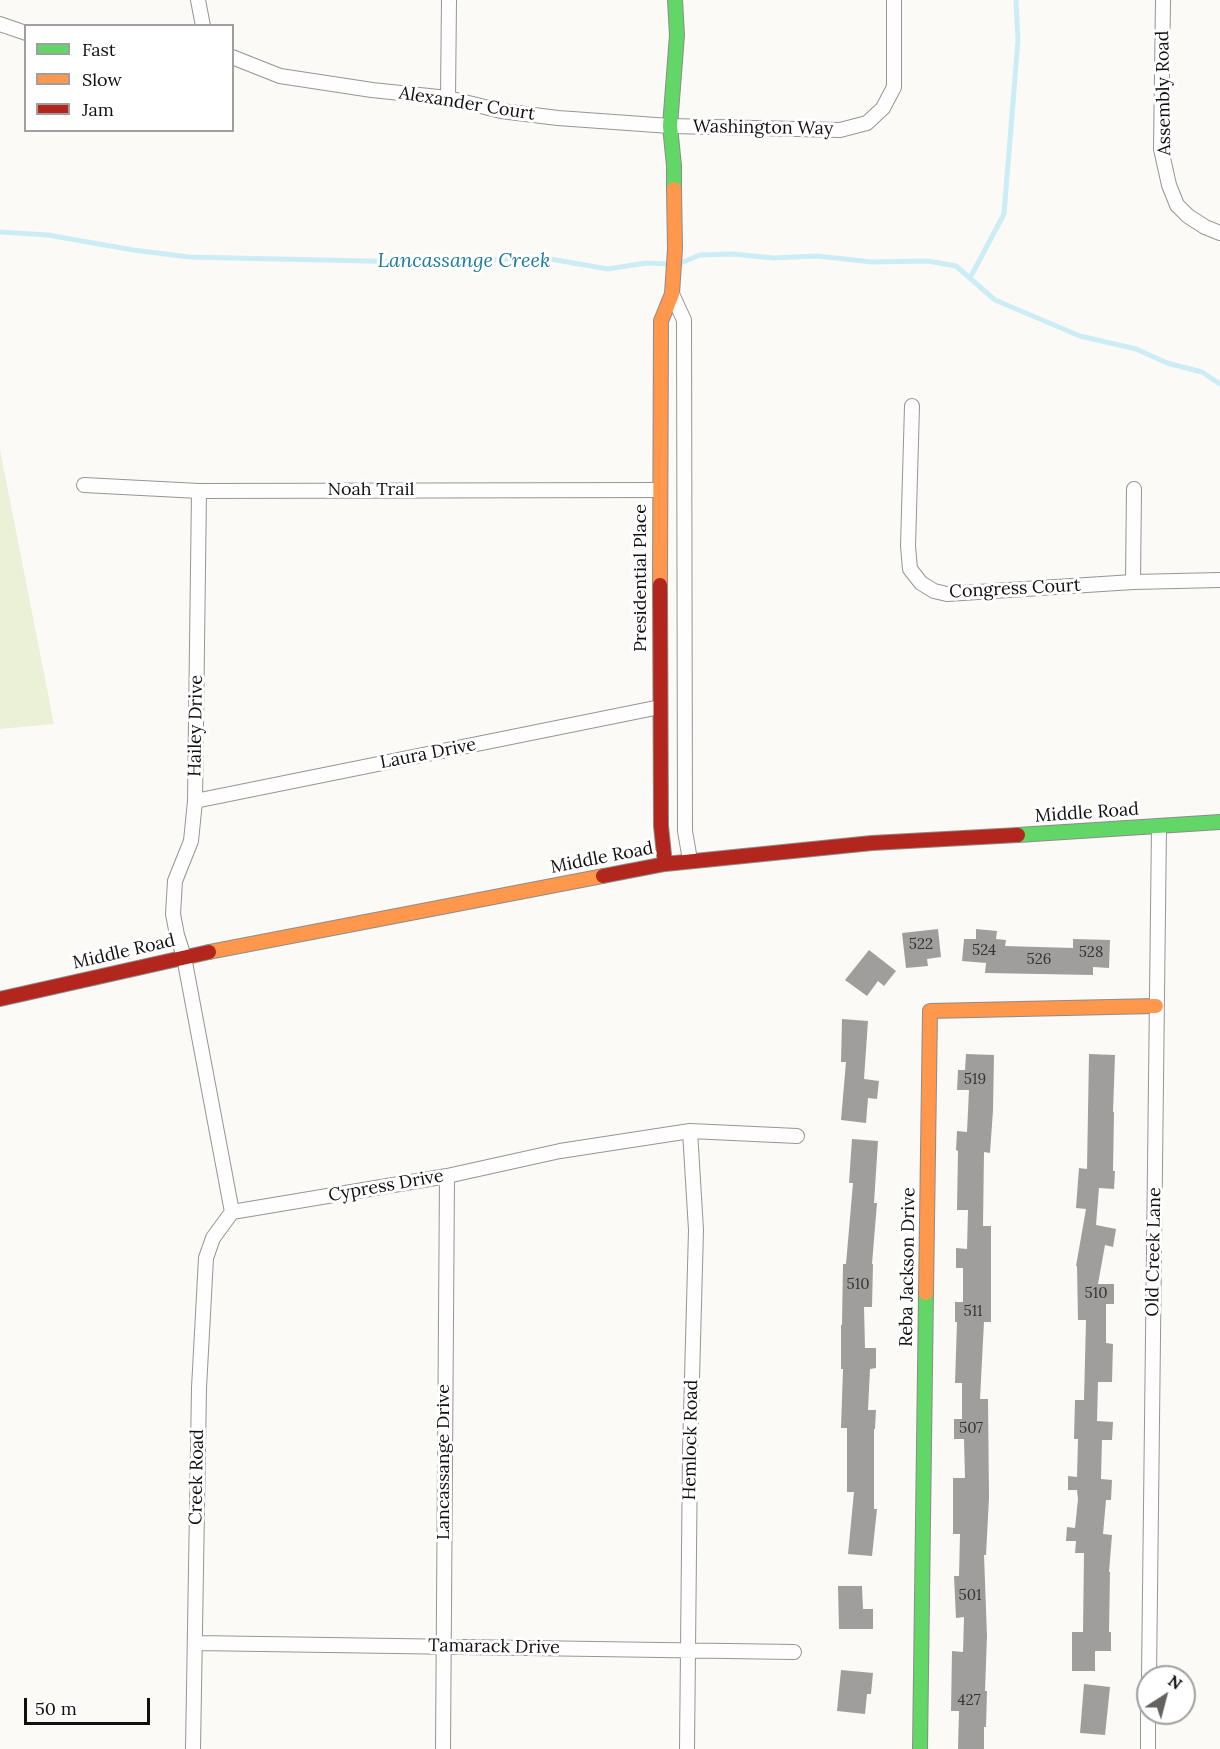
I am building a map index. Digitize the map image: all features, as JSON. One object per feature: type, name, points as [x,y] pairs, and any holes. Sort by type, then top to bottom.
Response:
[{"type":"street","points":[[198,0],[203,24]]},
{"type":"street","points":[[448,98],[449,0]]},
{"type":"street","name":"Presidential Place","points":[[664,864],[661,826],[658,490],[662,321],[672,294],[675,248],[674,166],[670,126],[677,35],[675,0]]},
{"type":"street","name":"Washington Way","points":[[670,126],[840,130],[867,123],[883,108],[894,87],[894,0]]},
{"type":"street","name":"Assembly Road","points":[[1163,0],[1161,149],[1169,185],[1177,205],[1188,216],[1220,233]]},
{"type":"street","points":[[0,24],[24,32]]},
{"type":"street","name":"Alexander Court","points":[[234,58],[280,76],[372,90],[448,98],[501,111],[558,118],[670,126]]},
{"type":"street","name":"Presidential Place","points":[[672,294],[684,321],[685,831],[690,860]]},
{"type":"street","name":"Congress Court","points":[[912,406],[908,546],[910,569],[921,583],[934,591],[946,594],[1133,582],[1220,580]]},
{"type":"street","name":"Noah Trail","points":[[84,485],[199,491],[658,490]]},
{"type":"street","points":[[1133,582],[1134,489]]},
{"type":"street","name":"Hailey Drive","points":[[184,957],[173,914],[175,881],[191,841],[195,801],[199,491]]},
{"type":"street","name":"Laura Drive","points":[[195,801],[660,707]]},
{"type":"street","name":"Middle Road","points":[[0,999],[184,957],[690,860],[872,843],[1220,822]]},
{"type":"street","name":"Old Creek Lane","points":[[1149,1665],[1159,826]]},
{"type":"street","points":[[184,957],[232,1212]]},
{"type":"street","name":"Reba Jackson Drive","points":[[920,1749],[930,1011],[1156,1006]]},
{"type":"street","name":"Cypress Drive","points":[[232,1212],[447,1176],[560,1151],[690,1131],[797,1136]]},
{"type":"street","name":"Hemlock Road","points":[[687,1749],[690,1452],[696,1230],[690,1131]]},
{"type":"street","name":"Lancassange Drive","points":[[443,1749],[447,1176]]},
{"type":"street","name":"Creek Road","points":[[193,1749],[199,1388],[206,1258],[213,1238],[232,1212]]},
{"type":"street","name":"Tamarack Drive","points":[[195,1643],[794,1652]]},
{"type":"street","points":[[1148,1725],[1148,1749]]},
{"type":"green space","points":[[0,450],[54,724],[0,729]]},
{"type":"building","points":[[938,929],[941,957],[927,959],[928,966],[906,968],[902,933]]},
{"type":"building","points":[[976,929],[997,931],[996,939],[1006,940],[1005,946],[1073,948],[1073,939],[1110,940],[1109,968],[1093,967],[1093,975],[985,973],[986,963],[962,961],[964,939],[976,939]]},
{"type":"building","points":[[869,950],[896,971],[884,986],[878,981],[867,996],[845,980]]},
{"type":"building","points":[[842,1019],[868,1021],[864,1079],[879,1081],[877,1099],[868,1098],[866,1123],[841,1120],[846,1062],[841,1062]]},
{"type":"building","points":[[966,1054],[994,1055],[990,1153],[984,1152],[983,1226],[991,1226],[991,1322],[984,1322],[980,1399],[988,1399],[989,1498],[986,1555],[984,1555],[987,1636],[985,1691],[987,1691],[984,1749],[958,1749],[959,1711],[951,1711],[952,1651],[963,1652],[964,1617],[956,1618],[954,1576],[959,1576],[960,1534],[953,1534],[953,1478],[965,1478],[964,1439],[954,1439],[954,1419],[962,1419],[962,1383],[955,1383],[957,1322],[955,1322],[955,1302],[963,1302],[963,1268],[956,1268],[956,1248],[967,1249],[968,1210],[957,1210],[958,1151],[956,1150],[957,1131],[967,1132],[969,1090],[957,1090],[958,1070],[965,1070]]},
{"type":"building","points":[[1089,1054],[1115,1055],[1114,1189],[1099,1188],[1096,1225],[1116,1229],[1113,1247],[1105,1245],[1098,1284],[1114,1284],[1114,1304],[1106,1304],[1106,1343],[1113,1344],[1112,1382],[1098,1382],[1097,1421],[1113,1422],[1112,1440],[1102,1440],[1101,1479],[1112,1480],[1111,1500],[1106,1500],[1103,1534],[1112,1535],[1109,1572],[1111,1651],[1095,1651],[1095,1671],[1072,1671],[1072,1632],[1083,1632],[1084,1553],[1075,1553],[1076,1541],[1066,1541],[1067,1527],[1075,1528],[1078,1499],[1077,1490],[1068,1490],[1068,1476],[1077,1477],[1078,1439],[1074,1439],[1075,1400],[1084,1400],[1086,1320],[1078,1320],[1076,1266],[1086,1209],[1076,1208],[1079,1168],[1087,1169]]},
{"type":"building","points":[[852,1139],[878,1141],[872,1307],[864,1307],[865,1348],[876,1348],[876,1368],[870,1369],[868,1410],[876,1410],[874,1509],[877,1509],[872,1556],[848,1554],[854,1492],[847,1492],[847,1428],[841,1428],[843,1264],[846,1264],[853,1183],[849,1183]]},
{"type":"building","points":[[838,1586],[862,1586],[863,1609],[873,1609],[873,1629],[839,1629]]},
{"type":"building","points":[[841,1670],[873,1673],[871,1694],[867,1694],[865,1714],[837,1711]]},
{"type":"building","points":[[1084,1684],[1110,1687],[1105,1735],[1080,1733]]},
{"type":"waterway","points":[[970,278],[1004,214],[1018,40],[1016,0]]},
{"type":"waterway","name":"Lancassange Creek","points":[[0,232],[48,235],[189,257],[412,262],[544,258],[608,269],[646,263],[669,264]]},
{"type":"waterway","name":"Lancassange Creek","points":[[678,264],[700,255],[733,254],[773,258],[817,256],[872,262],[928,261],[956,266],[995,300],[1080,336],[1136,349],[1167,363],[1202,372],[1220,384]]},
{"type":"traffic: fast","points":[[674,189],[670,126],[677,35],[675,0]]},
{"type":"traffic: fast","points":[[1018,835],[1220,822]]},
{"type":"traffic: fast","points":[[920,1749],[926,1293]]},
{"type":"traffic: slow","points":[[660,585],[661,321],[672,294],[675,248],[674,189]]},
{"type":"traffic: slow","points":[[209,952],[603,876]]},
{"type":"traffic: slow","points":[[926,1293],[930,1011],[1156,1006]]},
{"type":"traffic: jam","points":[[660,585],[661,826],[665,864]]},
{"type":"traffic: jam","points":[[603,876],[665,864],[872,843],[1018,835]]},
{"type":"traffic: jam","points":[[0,999],[209,952]]}]
